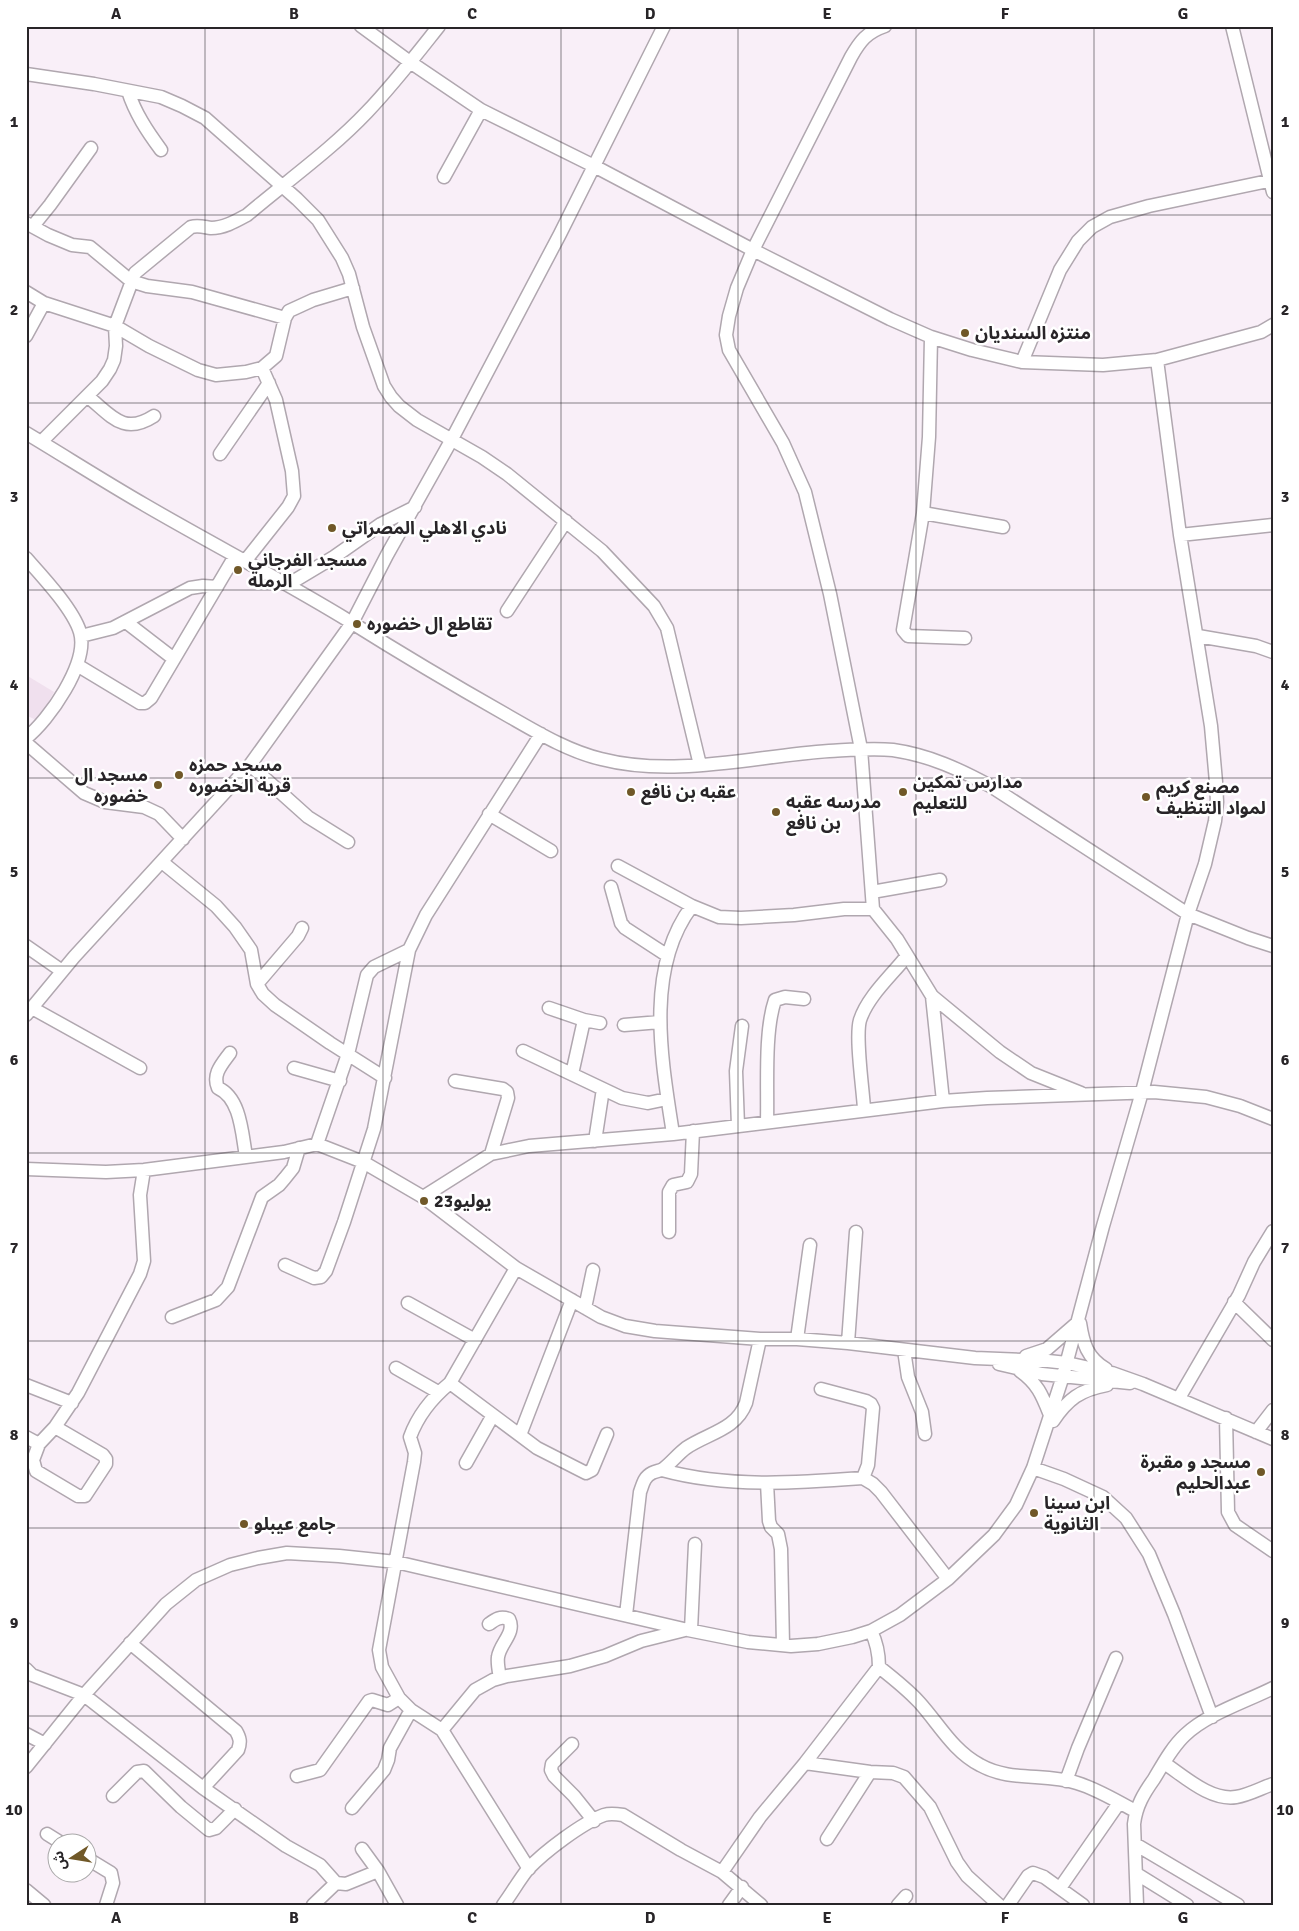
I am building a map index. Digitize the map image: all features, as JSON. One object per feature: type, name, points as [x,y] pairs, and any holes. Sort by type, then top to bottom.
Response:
[{"type":"street","points":[[361,26],[481,110],[594,166],[753,250],[890,319],[931,337],[1022,362],[1103,366],[1156,360],[1261,332],[1273,325]]},
{"type":"street","points":[[41,442],[110,370],[116,346],[115,326],[131,281],[140,268],[190,227],[218,227],[235,222],[247,215],[366,113],[439,26]]},
{"type":"street","points":[[140,1068],[29,1012],[62,971],[250,765],[352,623],[387,555],[452,439],[594,166],[664,26]]},
{"type":"street","points":[[885,26],[862,38],[854,51],[753,250],[737,288],[726,334],[729,350],[783,443],[805,492],[828,585],[861,749],[873,910],[897,939],[906,957],[932,996],[1000,1052],[1032,1073],[1056,1081],[1084,1094]]},
{"type":"street","points":[[1022,362],[1060,270],[1078,241],[1092,227],[1110,217],[1149,206],[1272,184],[1232,26]]},
{"type":"street","points":[[26,74],[94,84],[161,97],[205,118],[318,220],[332,240],[349,274],[374,360],[391,397],[417,420],[452,439],[507,474],[566,520],[630,578],[654,606],[667,628],[700,765]]},
{"type":"street","points":[[128,91],[133,106],[146,129],[162,150]]},
{"type":"street","points":[[444,177],[481,110]]},
{"type":"street","points":[[91,148],[56,198],[30,225],[72,245],[90,247],[131,281],[147,286],[192,292],[285,318]]},
{"type":"street","points":[[26,292],[44,303],[115,326],[150,346],[208,374],[227,374],[262,368],[272,360],[278,352],[285,318],[289,311],[352,288]]},
{"type":"street","points":[[26,336],[44,303]]},
{"type":"street","points":[[931,337],[929,437],[923,514],[903,630],[908,636],[965,638]]},
{"type":"street","points":[[26,1767],[84,1695],[166,1604],[196,1580],[230,1565],[258,1558],[287,1553],[396,1562],[748,1642],[783,1645],[818,1644],[871,1631],[900,1615],[948,1579],[994,1535],[1016,1504],[1033,1468],[1064,1376],[1103,1226],[1142,1092],[1188,914],[1205,864],[1217,802],[1211,726],[1198,636],[1180,535],[1156,360]]},
{"type":"street","points":[[77,665],[143,704],[151,698],[217,587],[288,507],[294,496],[292,471],[276,400],[262,368]]},
{"type":"street","points":[[220,454],[269,383]]},
{"type":"street","points":[[87,396],[121,424],[136,424],[154,416]]},
{"type":"street","points":[[26,433],[144,504],[289,584],[423,668],[541,734],[599,759],[659,767],[700,765],[861,749],[894,750],[930,759],[959,769],[992,787],[1188,914],[1273,946]]},
{"type":"street","points":[[289,584],[341,552],[381,524],[415,507]]},
{"type":"street","points":[[923,514],[1003,528]]},
{"type":"street","points":[[507,611],[566,520]]},
{"type":"street","points":[[1180,535],[1273,526]]},
{"type":"street","points":[[26,558],[63,603],[81,636],[77,665],[50,713],[35,731],[26,738]]},
{"type":"street","points":[[81,636],[102,632],[126,622],[190,588],[203,586],[217,587]]},
{"type":"street","points":[[126,622],[174,659]]},
{"type":"street","points":[[1198,636],[1256,646],[1273,652]]},
{"type":"street","points":[[285,1265],[314,1278],[321,1277],[326,1271],[374,1128],[409,950],[426,915],[541,734]]},
{"type":"street","points":[[26,743],[84,793],[105,802],[144,807],[159,814],[182,839]]},
{"type":"street","points":[[250,765],[308,817],[348,842]]},
{"type":"street","points":[[489,814],[551,851]]},
{"type":"street","points":[[162,862],[216,906],[235,927],[251,950],[257,984],[263,994],[276,1006],[385,1078]]},
{"type":"street","points":[[618,866],[692,906],[719,917],[741,918],[794,915],[844,909],[873,910]]},
{"type":"street","points":[[872,892],[940,880]]},
{"type":"street","points":[[612,887],[621,923],[625,928],[668,956]]},
{"type":"street","points":[[673,1134],[663,1072],[660,1002],[668,956],[676,932],[692,906]]},
{"type":"street","points":[[257,984],[298,936],[302,928]]},
{"type":"street","points":[[26,946],[62,971]]},
{"type":"street","points":[[317,1144],[348,1054],[367,975],[374,967],[409,950]]},
{"type":"street","points":[[864,1109],[859,1037],[860,1020],[870,1001],[906,957]]},
{"type":"street","points":[[932,996],[943,1101]]},
{"type":"street","points":[[767,1122],[769,1025],[772,1008],[775,1000],[785,997],[804,999]]},
{"type":"street","points":[[549,1008],[584,1020],[600,1023]]},
{"type":"street","points":[[572,1074],[584,1020]]},
{"type":"street","points":[[624,1025],[660,1022]]},
{"type":"street","points":[[738,1126],[736,1071],[742,1026]]},
{"type":"street","points":[[523,1051],[622,1098],[648,1103],[667,1099]]},
{"type":"street","points":[[230,1053],[218,1069],[216,1084],[218,1088],[226,1091],[233,1102],[246,1156]]},
{"type":"street","points":[[294,1068],[340,1080]]},
{"type":"street","points":[[455,1081],[503,1089],[507,1092],[508,1098],[491,1154]]},
{"type":"street","points":[[595,1141],[603,1089]]},
{"type":"street","points":[[423,1197],[491,1154],[529,1146],[673,1134],[864,1109],[943,1101],[1142,1092],[1206,1097],[1240,1106],[1273,1119]]},
{"type":"street","points":[[668,1232],[669,1192],[673,1185],[687,1182],[691,1174],[693,1131]]},
{"type":"street","points":[[26,1169],[106,1172],[144,1170],[317,1144],[364,1162],[423,1197],[516,1268],[600,1317],[625,1326],[655,1331],[760,1339],[797,1338],[848,1343],[975,1358],[1016,1365],[1042,1374],[1114,1378]]},
{"type":"street","points":[[172,1317],[216,1300],[228,1288],[262,1197],[279,1185],[293,1168],[299,1148]]},
{"type":"street","points":[[55,1427],[106,1458],[106,1464],[85,1496],[78,1496],[36,1471],[33,1460],[39,1444],[55,1427],[72,1403],[140,1274],[144,1261],[140,1195],[144,1170]]},
{"type":"street","points":[[1179,1398],[1273,1231]]},
{"type":"street","points":[[848,1343],[856,1232]]},
{"type":"street","points":[[797,1338],[810,1245]]},
{"type":"street","points":[[516,1268],[450,1383],[438,1392],[428,1404],[410,1436],[415,1453],[414,1462],[380,1650],[382,1667],[399,1698],[411,1710],[442,1730],[529,1869]]},
{"type":"street","points":[[585,1308],[593,1270]]},
{"type":"street","points":[[520,1435],[572,1300]]},
{"type":"street","points":[[1234,1302],[1273,1340]]},
{"type":"street","points":[[408,1303],[475,1340]]},
{"type":"street","points":[[1016,1365],[1047,1349],[1078,1320]]},
{"type":"street","points":[[1078,1320],[1089,1354],[1114,1378]]},
{"type":"street","points":[[626,1615],[640,1492],[644,1479],[652,1473],[662,1470],[684,1449],[730,1425],[737,1419],[746,1403],[760,1339]]},
{"type":"street","points":[[904,1350],[908,1377],[922,1412],[925,1434]]},
{"type":"street","points":[[1016,1365],[1048,1360],[1067,1363],[1114,1378],[1143,1384],[1273,1439]]},
{"type":"street","points":[[1016,1365],[1039,1389],[1050,1416]]},
{"type":"street","points":[[396,1368],[438,1392]]},
{"type":"street","points":[[1045,1431],[1062,1408],[1081,1392],[1114,1378]]},
{"type":"street","points":[[450,1383],[536,1448],[586,1473],[592,1470],[607,1434]]},
{"type":"street","points":[[26,1385],[72,1403]]},
{"type":"street","points":[[822,1389],[871,1404],[873,1421],[868,1465],[863,1478]]},
{"type":"street","points":[[1256,1432],[1273,1410]]},
{"type":"street","points":[[466,1463],[492,1415]]},
{"type":"street","points":[[1226,1418],[1228,1512],[1235,1525],[1273,1550]]},
{"type":"street","points":[[26,1437],[39,1444]]},
{"type":"street","points":[[1033,1468],[1064,1479],[1103,1497],[1126,1518],[1149,1554],[1174,1614],[1212,1717]]},
{"type":"street","points":[[662,1470],[685,1477],[766,1484],[863,1478],[873,1484],[880,1492],[948,1579]]},
{"type":"street","points":[[766,1484],[768,1521],[778,1534],[781,1549],[783,1645]]},
{"type":"street","points":[[689,1630],[695,1544]]},
{"type":"street","points":[[489,1624],[498,1618],[505,1618],[509,1619],[512,1624],[509,1635],[498,1657],[500,1678]]},
{"type":"street","points":[[442,1730],[475,1690],[482,1685],[500,1678],[570,1666],[605,1656],[641,1642],[689,1630]]},
{"type":"street","points":[[722,1872],[760,1816],[805,1763],[879,1667],[878,1648],[871,1631]]},
{"type":"street","points":[[130,1643],[236,1732],[240,1738],[238,1750],[203,1788]]},
{"type":"street","points":[[1066,1780],[1116,1658]]},
{"type":"street","points":[[879,1667],[899,1682],[920,1702],[943,1732],[963,1753],[980,1766],[999,1774],[1066,1780],[1088,1787],[1135,1811]]},
{"type":"street","points":[[26,1669],[32,1675],[84,1695],[203,1788],[286,1846],[320,1865],[336,1883],[346,1884],[378,1871]]},
{"type":"street","points":[[1137,1905],[1135,1811],[1164,1763],[1184,1735],[1196,1726],[1273,1688]]},
{"type":"street","points":[[297,1776],[320,1770],[369,1701],[374,1700],[388,1705],[399,1698]]},
{"type":"street","points":[[352,1808],[384,1770],[390,1748],[411,1710]]},
{"type":"street","points":[[26,1734],[44,1744]]},
{"type":"street","points":[[572,1744],[552,1764],[551,1770],[594,1821]]},
{"type":"street","points":[[805,1763],[898,1774],[912,1784],[930,1807],[956,1862],[967,1876],[999,1905]]},
{"type":"street","points":[[1164,1763],[1207,1791],[1223,1797],[1238,1797],[1273,1784]]},
{"type":"street","points":[[114,1796],[137,1772],[144,1771],[181,1807],[210,1830],[216,1828],[235,1809]]},
{"type":"street","points":[[827,1839],[870,1772]]},
{"type":"street","points":[[1060,1888],[1119,1803]]},
{"type":"street","points":[[504,1905],[529,1869],[547,1851],[604,1815],[615,1813],[623,1815],[722,1872],[761,1905]]},
{"type":"street","points":[[1135,1844],[1238,1905]]},
{"type":"street","points":[[362,1849],[378,1871],[397,1905]]},
{"type":"street","points":[[98,1865],[111,1873],[113,1883],[106,1905]]},
{"type":"street","points":[[1008,1905],[1028,1876],[1033,1873],[1044,1877],[1083,1905]]},
{"type":"street","points":[[1137,1874],[1187,1905]]},
{"type":"street","points":[[313,1905],[336,1883]]},
{"type":"street","points":[[729,1905],[742,1887]]},
{"type":"street","points":[[26,1890],[44,1905]]},
{"type":"shaded area","points":[[26,675],[54,692],[38,721],[26,715]]},
{"type":"place","name":"منتزه السنديان","points":[[965,333]]},
{"type":"place","name":"نادي الاهلي المصراتي","points":[[332,528]]},
{"type":"place","name":"مسجد الفرجاني الرمله","points":[[238,570]]},
{"type":"place","name":"تقاطع ال خضوره","points":[[357,624]]},
{"type":"place","name":"مسجد حمزه قرية الخضوره","points":[[179,775]]},
{"type":"place","name":"مسجد ال خضوره","points":[[158,785]]},
{"type":"place","name":"عقبه بن نافع","points":[[631,792]]},
{"type":"place","name":"مدارس تمكين للتعليم","points":[[903,792]]},
{"type":"place","name":"مصنع كريم لمواد التنظيف","points":[[1146,797]]},
{"type":"place","name":"مدرسه عقبه بن نافع","points":[[776,812]]},
{"type":"place","name":"23يوليو","points":[[424,1201]]},
{"type":"place","name":"مسجد و مقبرة عبدالحليم","points":[[1261,1472]]},
{"type":"place","name":"ابن سينا الثانوية","points":[[1034,1513]]},
{"type":"place","name":"جامع عيبلو","points":[[244,1524]]}]
